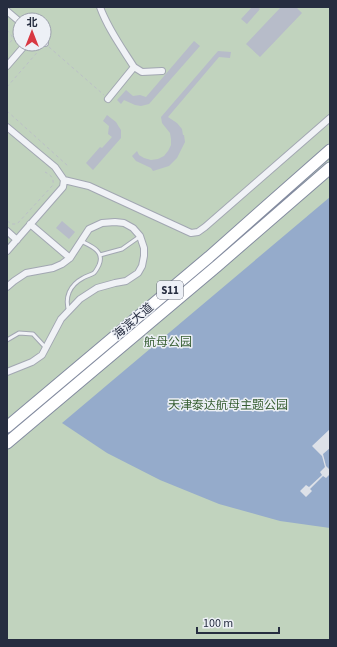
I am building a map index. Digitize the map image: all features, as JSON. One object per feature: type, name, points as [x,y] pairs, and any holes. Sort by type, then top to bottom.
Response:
[{"type":"highway","name":"海滨大道","points":[[7,427],[209,257],[330,150]]},
{"type":"highway","name":"海滨大道","points":[[7,443],[217,266],[330,168]]},
{"type":"street","points":[[100,7],[103,16],[118,43],[134,67],[142,72],[162,71]]},
{"type":"street","points":[[7,66],[19,52]]},
{"type":"street","points":[[108,99],[134,67]]},
{"type":"street","points":[[7,127],[55,167],[64,180],[89,186],[190,233],[194,233],[205,227],[330,118]]},
{"type":"street","points":[[7,251],[63,187],[64,180]]},
{"type":"street","points":[[7,287],[14,280],[26,273],[53,268],[62,264],[70,258],[89,229],[102,223],[124,223],[134,228],[140,236],[144,248],[144,256],[142,266],[138,273],[126,281],[115,282],[97,288],[80,300],[61,320],[42,355],[32,362],[7,372]]},
{"type":"street","points":[[30,224],[70,258]]},
{"type":"street","points":[[7,231],[17,240]]},
{"type":"lane","points":[[100,254],[122,249],[140,236]]},
{"type":"lane","points":[[69,312],[66,304],[68,294],[77,281],[94,273],[100,263],[100,254],[94,248],[81,241]]},
{"type":"lane","points":[[7,340],[19,333],[32,334],[46,348]]},
{"type":"path","points":[[7,30],[12,34],[12,40],[7,46]]},
{"type":"path","points":[[52,50],[108,99]]},
{"type":"path","points":[[7,87],[36,52]]},
{"type":"path","points":[[7,111],[68,166]]},
{"type":"path","points":[[7,221],[12,224],[17,224],[53,185],[52,177],[45,172]]},
{"type":"green space","name":"航母公园","points":[[7,7],[330,7],[330,640],[7,640]]},
{"type":"water","name":"天津泰达航母主题公园","points":[[330,197],[330,528],[280,521],[219,504],[160,480],[107,453],[62,423]]},
{"type":"pier","points":[[330,429],[330,448],[323,454],[326,466],[330,470],[330,474],[326,478],[323,476],[310,489],[312,491],[306,497],[300,491],[306,485],[309,487],[322,475],[320,472],[325,467],[322,456],[312,446]]},
{"type":"building","points":[[252,7],[257,7],[260,9],[247,24],[241,19]]},
{"type":"building","points":[[281,7],[296,7],[302,13],[260,57],[246,44]]},
{"type":"building","points":[[194,41],[200,46],[149,104],[141,106],[124,100],[121,104],[117,100],[126,90],[133,96],[140,95],[146,97]]},
{"type":"building","points":[[218,51],[231,52],[230,58],[219,57],[168,117],[177,123],[182,129],[184,135],[185,142],[177,158],[169,166],[153,171],[151,168],[136,161],[132,156],[137,151],[139,155],[151,160],[164,156],[168,151],[171,145],[170,133],[162,123],[161,117]]},
{"type":"building","points":[[107,115],[116,122],[121,130],[121,138],[93,170],[86,163],[100,147],[102,148],[112,137],[108,134],[109,126],[103,121]]},
{"type":"building","points":[[62,221],[75,232],[69,239],[56,228]]}]
